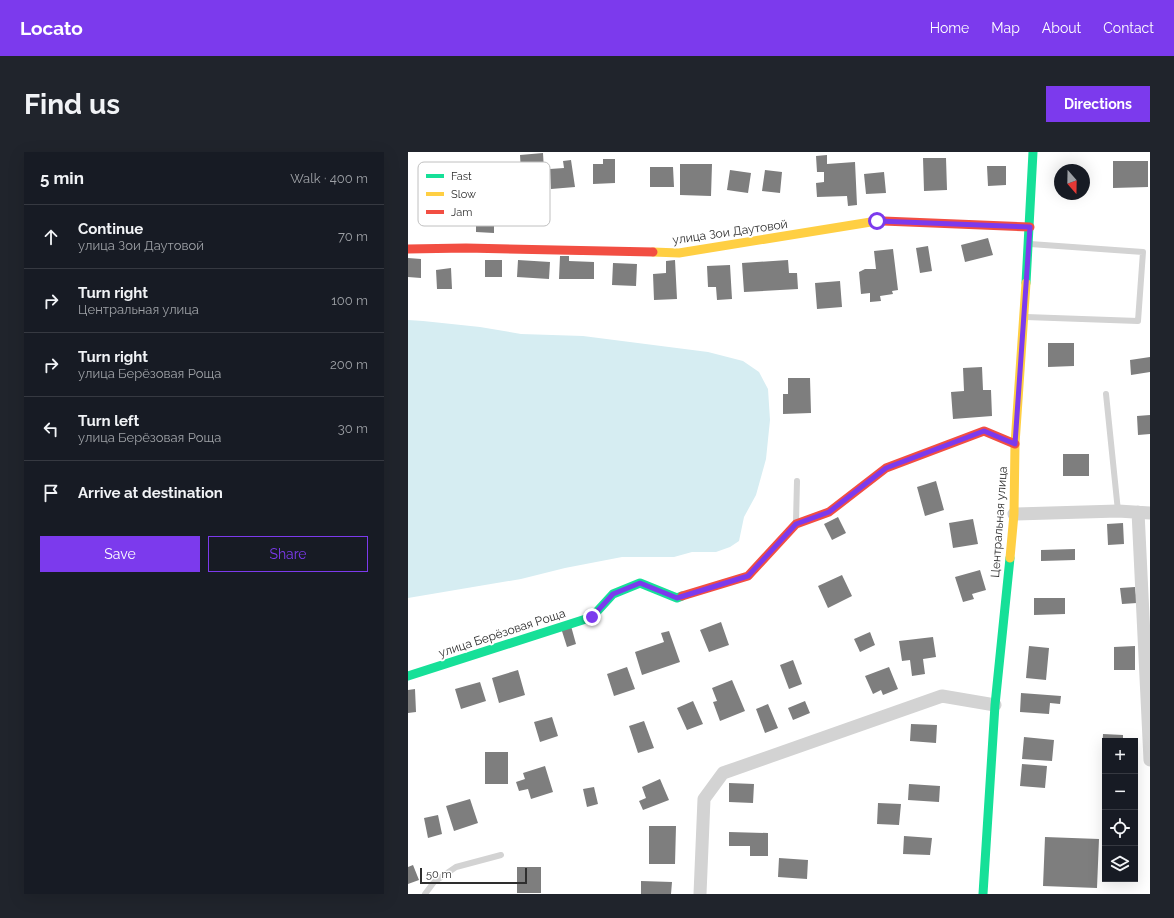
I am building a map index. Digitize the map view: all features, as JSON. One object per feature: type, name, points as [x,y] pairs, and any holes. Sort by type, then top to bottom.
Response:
[{"type":"street","name":"Центральная улица","points":[[982,894],[995,705],[1014,514],[1015,444],[1029,244],[1033,152]]},
{"type":"street","name":"улица Зои Даутовой","points":[[408,249],[466,248],[679,253],[877,221],[1030,227]]},
{"type":"street","name":"улица Берёзовая Роща","points":[[408,676],[592,617],[613,594],[640,583],[677,598],[748,576],[796,524],[829,512],[886,468],[984,431],[1015,444]]},
{"type":"street","points":[[1014,514],[1118,511],[1144,512],[1150,760]]},
{"type":"street","points":[[700,894],[704,799],[723,773],[942,696],[995,705]]},
{"type":"lane","points":[[1024,316],[1138,321],[1141,283],[1143,252],[1029,244]]},
{"type":"lane","points":[[1106,394],[1118,511]]},
{"type":"lane","points":[[796,524],[797,481]]},
{"type":"lane","points":[[426,894],[434,882],[456,867],[501,855]]},
{"type":"water","points":[[408,320],[480,327],[521,334],[583,336],[708,352],[743,361],[759,372],[768,389],[770,420],[766,459],[756,495],[744,517],[739,541],[730,547],[716,552],[692,552],[674,557],[622,557],[565,568],[521,579],[408,598]]},
{"type":"building","points":[[543,153],[544,162],[520,162],[520,155]]},
{"type":"building","points":[[827,155],[827,164],[855,162],[857,205],[848,206],[847,196],[817,197],[816,183],[824,182],[824,172],[817,172],[816,156]]},
{"type":"building","points":[[923,158],[946,158],[947,190],[924,191]]},
{"type":"building","points":[[603,159],[615,159],[615,183],[593,184],[593,164],[603,164]]},
{"type":"building","points":[[571,160],[575,187],[551,189],[550,169],[564,168],[563,161]]},
{"type":"building","points":[[1113,161],[1148,161],[1148,187],[1113,188]]},
{"type":"building","points":[[680,164],[712,164],[711,196],[680,195]]},
{"type":"building","points":[[987,166],[1006,166],[1006,185],[988,186]]},
{"type":"building","points":[[650,167],[673,167],[674,187],[650,187]]},
{"type":"building","points":[[730,170],[751,173],[748,193],[727,190]]},
{"type":"building","points":[[765,170],[782,172],[780,193],[762,191]]},
{"type":"building","points":[[884,172],[886,193],[866,194],[864,174]]},
{"type":"building","points":[[476,226],[494,226],[494,233],[476,232]]},
{"type":"building","points":[[988,238],[993,255],[965,262],[961,245]]},
{"type":"building","points":[[928,246],[932,271],[920,273],[916,248]]},
{"type":"building","points":[[893,249],[898,290],[892,291],[893,294],[880,296],[881,301],[870,302],[870,293],[861,294],[859,272],[865,269],[876,269],[874,251]]},
{"type":"building","points":[[560,256],[569,256],[569,261],[594,262],[594,279],[559,279]]},
{"type":"building","points":[[408,258],[421,259],[421,278],[408,277]]},
{"type":"building","points":[[485,260],[502,260],[502,277],[485,277]]},
{"type":"building","points":[[518,260],[550,262],[549,279],[517,277]]},
{"type":"building","points":[[675,260],[677,299],[654,300],[653,274],[666,273],[666,261]]},
{"type":"building","points":[[788,260],[789,273],[797,273],[798,289],[744,292],[742,263]]},
{"type":"building","points":[[613,263],[637,264],[636,286],[612,285]]},
{"type":"building","points":[[730,265],[732,299],[717,300],[716,287],[708,287],[707,266]]},
{"type":"building","points":[[451,268],[452,289],[437,289],[436,270]]},
{"type":"building","points":[[840,281],[842,307],[817,309],[815,283]]},
{"type":"building","points":[[1048,343],[1074,343],[1074,366],[1048,367]]},
{"type":"building","points":[[1150,357],[1150,372],[1131,375],[1130,360]]},
{"type":"building","points":[[982,367],[983,390],[991,390],[992,416],[953,419],[951,392],[964,391],[963,368]]},
{"type":"building","points":[[788,378],[810,378],[811,413],[783,414],[783,394],[788,394]]},
{"type":"building","points":[[1150,415],[1150,434],[1138,435],[1137,416]]},
{"type":"building","points":[[1063,454],[1089,454],[1089,476],[1063,476]]},
{"type":"building","points":[[936,481],[944,510],[925,516],[917,487]]},
{"type":"building","points":[[838,517],[846,533],[832,540],[824,524]]},
{"type":"building","points":[[973,519],[978,544],[953,548],[949,523]]},
{"type":"building","points":[[1123,523],[1124,544],[1108,545],[1107,524]]},
{"type":"building","points":[[1075,549],[1075,560],[1041,561],[1041,550]]},
{"type":"building","points":[[980,570],[986,590],[972,594],[974,599],[963,602],[955,577]]},
{"type":"building","points":[[842,575],[852,596],[828,608],[818,586]]},
{"type":"building","points":[[1135,587],[1137,603],[1122,604],[1120,588]]},
{"type":"building","points":[[1034,598],[1065,598],[1065,614],[1034,615]]},
{"type":"building","points":[[721,622],[729,645],[709,652],[700,630]]},
{"type":"building","points":[[571,626],[576,644],[567,647],[561,628]]},
{"type":"building","points":[[669,631],[680,662],[642,675],[635,652],[664,642],[661,633]]},
{"type":"building","points":[[870,632],[875,645],[860,652],[854,639]]},
{"type":"building","points":[[933,637],[936,657],[923,659],[925,674],[912,676],[910,660],[902,661],[899,641]]},
{"type":"building","points":[[1029,646],[1049,648],[1046,680],[1026,678]]},
{"type":"building","points":[[1135,646],[1135,670],[1114,670],[1114,647]]},
{"type":"building","points":[[793,660],[802,684],[789,689],[780,665]]},
{"type":"building","points":[[627,667],[635,689],[614,696],[607,674]]},
{"type":"building","points":[[889,667],[898,689],[883,695],[881,690],[873,694],[865,676]]},
{"type":"building","points":[[518,670],[525,695],[499,703],[492,678]]},
{"type":"building","points":[[732,680],[745,711],[720,721],[713,702],[717,701],[712,688]]},
{"type":"building","points":[[480,682],[486,701],[461,709],[455,689]]},
{"type":"building","points":[[415,689],[416,712],[408,713],[408,690]]},
{"type":"building","points":[[1021,693],[1061,696],[1060,704],[1050,703],[1049,714],[1020,712]]},
{"type":"building","points":[[693,701],[703,724],[687,730],[677,708]]},
{"type":"building","points":[[805,701],[810,713],[793,720],[788,708]]},
{"type":"building","points":[[768,704],[778,728],[765,733],[756,709]]},
{"type":"building","points":[[552,717],[558,736],[540,742],[534,722]]},
{"type":"building","points":[[644,721],[654,748],[638,753],[629,726]]},
{"type":"building","points":[[911,724],[937,725],[936,743],[910,741]]},
{"type":"building","points":[[1103,734],[1123,735],[1123,738],[1103,738]]},
{"type":"building","points":[[1024,737],[1054,740],[1052,761],[1022,759]]},
{"type":"building","points":[[485,752],[508,752],[508,784],[485,784]]},
{"type":"building","points":[[1022,764],[1047,766],[1045,788],[1020,786]]},
{"type":"building","points":[[545,766],[553,792],[531,799],[528,789],[519,791],[516,782],[525,779],[523,773]]},
{"type":"building","points":[[660,779],[669,800],[643,810],[639,801],[646,798],[642,787]]},
{"type":"building","points":[[729,783],[754,784],[753,803],[729,802]]},
{"type":"building","points":[[909,784],[940,786],[939,802],[908,800]]},
{"type":"building","points":[[594,787],[598,804],[587,807],[583,789]]},
{"type":"building","points":[[470,799],[478,823],[454,831],[446,806]]},
{"type":"building","points":[[878,803],[901,804],[899,825],[877,824]]},
{"type":"building","points":[[438,815],[442,834],[428,838],[424,818]]},
{"type":"building","points":[[649,826],[676,826],[675,864],[649,864]]},
{"type":"building","points":[[729,832],[768,833],[768,856],[750,856],[750,846],[729,846]]},
{"type":"building","points":[[904,836],[932,838],[930,855],[903,854]]},
{"type":"building","points":[[1045,837],[1099,839],[1097,888],[1043,886]]},
{"type":"building","points":[[779,858],[808,860],[807,879],[778,877]]},
{"type":"building","points":[[413,865],[419,880],[408,884],[408,867]]},
{"type":"building","points":[[517,867],[541,867],[541,893],[517,893]]},
{"type":"building","points":[[641,881],[672,882],[671,894],[641,894]]},
{"type":"traffic: fast","points":[[1026,283],[1033,152]]},
{"type":"traffic: fast","points":[[983,894],[995,705],[1010,558]]},
{"type":"traffic: fast","points":[[408,676],[592,617],[613,594],[640,583],[677,598],[682,596]]},
{"type":"traffic: slow","points":[[653,252],[679,253],[883,221]]},
{"type":"traffic: slow","points":[[1010,558],[1014,514],[1015,444],[1026,283]]},
{"type":"traffic: jam","points":[[883,221],[1030,227]]},
{"type":"traffic: jam","points":[[408,249],[466,248],[653,252]]},
{"type":"traffic: jam","points":[[682,596],[748,576],[796,524],[829,512],[886,468],[984,431],[1015,444]]},
{"type":"route","points":[[592,617],[613,594],[640,583],[677,598],[748,576],[796,524],[829,512],[886,468],[984,431],[1015,444],[1030,227],[877,221]]}]
